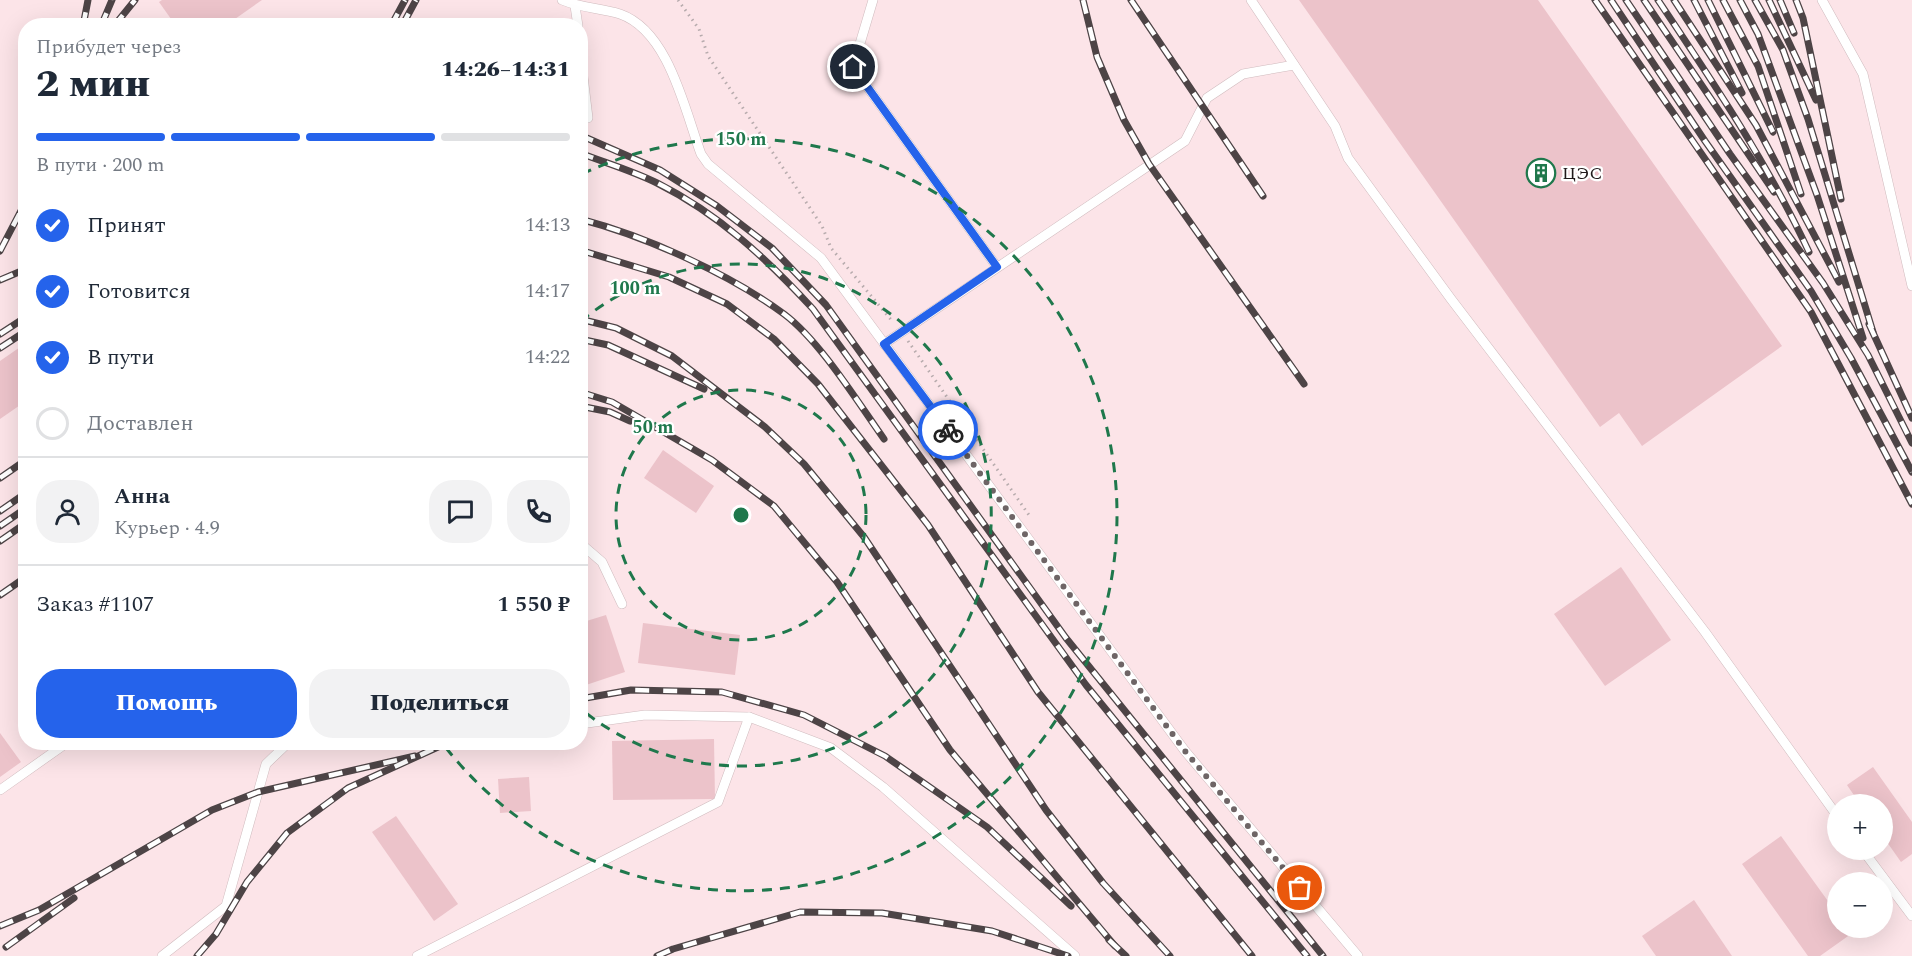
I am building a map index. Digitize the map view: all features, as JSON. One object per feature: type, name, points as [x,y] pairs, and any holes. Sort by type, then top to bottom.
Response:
[{"type":"lane","points":[[562,0],[575,6],[622,15],[643,30],[665,54],[701,154],[708,164],[821,258],[1185,751],[1358,956]]},
{"type":"lane","points":[[873,0],[853,67],[997,267]]},
{"type":"lane","points":[[1251,0],[1335,126],[1348,158],[1465,318],[1705,632],[1827,802]]},
{"type":"lane","points":[[1822,0],[1863,74],[1912,286]]},
{"type":"lane","points":[[575,6],[577,18]]},
{"type":"lane","points":[[884,344],[1185,141],[1207,98],[1243,74],[1294,65]]},
{"type":"lane","points":[[588,550],[602,562],[622,604]]},
{"type":"lane","points":[[588,723],[645,715],[749,717],[831,748],[883,787],[1075,956]]},
{"type":"lane","points":[[417,956],[718,802],[749,717]]},
{"type":"lane","points":[[0,790],[57,750]]},
{"type":"lane","points":[[162,956],[226,906],[266,764],[281,750]]},
{"type":"lane","points":[[1870,860],[1912,916]]},
{"type":"path","points":[[678,0],[699,29],[708,56],[822,226],[831,248],[901,332],[1037,527]]},
{"type":"shaded area","points":[[0,0],[1912,0],[1912,956],[0,956]]},
{"type":"building","points":[[162,0],[262,0],[236,18],[170,18],[159,2]]},
{"type":"building","name":"ЦЭС","points":[[1299,0],[1538,0],[1782,346],[1642,446],[1619,413],[1600,427]]},
{"type":"building","points":[[18,349],[18,407],[0,419],[0,361]]},
{"type":"building","points":[[663,450],[714,486],[696,513],[644,478]]},
{"type":"building","points":[[1621,567],[1671,640],[1605,686],[1554,614]]},
{"type":"building","points":[[606,615],[625,672],[588,684],[588,621]]},
{"type":"building","points":[[643,623],[740,635],[735,675],[638,663]]},
{"type":"building","points":[[0,733],[21,762],[0,777]]},
{"type":"building","points":[[714,739],[715,799],[613,800],[612,741]]},
{"type":"building","points":[[1873,767],[1892,794],[1853,794],[1847,785]]},
{"type":"building","points":[[529,777],[531,811],[500,813],[498,779]]},
{"type":"building","points":[[1893,795],[1912,822],[1912,854],[1901,862],[1893,851]]},
{"type":"building","points":[[396,816],[458,904],[434,921],[372,832]]},
{"type":"building","points":[[1781,836],[1827,900],[1827,938],[1845,938],[1820,956],[1808,956],[1742,864]]},
{"type":"building","points":[[1694,900],[1732,956],[1656,956],[1642,936]]},
{"type":"railway","points":[[85,18],[88,0]]},
{"type":"railway","points":[[104,18],[112,0]]},
{"type":"railway","points":[[120,18],[135,0]]},
{"type":"railway","points":[[395,18],[405,0]]},
{"type":"railway","points":[[406,18],[416,0]]},
{"type":"railway","points":[[1083,0],[1097,57],[1124,120],[1149,164],[1304,384]]},
{"type":"railway","points":[[1131,0],[1263,196]]},
{"type":"railway","points":[[1595,0],[1811,312],[1912,504]]},
{"type":"railway","points":[[1611,0],[1705,141],[1811,291],[1851,358],[1912,472]]},
{"type":"railway","points":[[1626,0],[1730,154],[1823,283],[1868,355],[1912,443]]},
{"type":"railway","points":[[1644,0],[1774,192]]},
{"type":"railway","points":[[1658,0],[1757,154],[1809,252]]},
{"type":"railway","points":[[1674,0],[1756,125],[1839,282]]},
{"type":"railway","points":[[1694,0],[1742,93]]},
{"type":"railway","points":[[1708,0],[1773,132]]},
{"type":"railway","points":[[1723,0],[1758,66],[1801,194]]},
{"type":"railway","points":[[1740,0],[1758,34],[1817,195],[1863,338]]},
{"type":"railway","points":[[1755,0],[1783,50],[1808,119],[1873,332]]},
{"type":"railway","points":[[1769,0],[1816,100]]},
{"type":"railway","points":[[1780,0],[1794,33]]},
{"type":"railway","points":[[1796,0],[1803,18],[1841,199]]},
{"type":"railway","points":[[588,138],[660,170],[717,206],[772,248],[826,305],[1066,638],[1323,956]]},
{"type":"railway","points":[[588,156],[648,179],[680,195],[701,209],[760,255],[813,309],[1086,685],[1307,956]]},
{"type":"railway","points":[[0,251],[18,216]]},
{"type":"railway","points":[[588,221],[632,235],[686,258],[738,285],[784,314],[824,355],[884,439]]},
{"type":"railway","points":[[588,252],[669,277],[727,304],[774,339],[818,384],[928,525],[1038,692],[1252,956]]},
{"type":"railway","points":[[0,280],[18,272]]},
{"type":"railway","points":[[588,321],[616,328],[672,356],[765,427],[804,464],[864,537],[1046,810],[1103,883],[1170,956]]},
{"type":"railway","points":[[0,334],[18,322]]},
{"type":"railway","points":[[1869,324],[1912,418]]},
{"type":"railway","points":[[0,348],[18,336]]},
{"type":"railway","points":[[588,341],[608,345],[704,389]]},
{"type":"railway","points":[[588,394],[612,402],[712,460],[774,506],[837,582],[950,750],[1115,946]]},
{"type":"railway","points":[[588,408],[610,412],[630,421]]},
{"type":"railway","points":[[0,478],[18,466]]},
{"type":"railway","points":[[0,511],[18,499]]},
{"type":"railway","points":[[0,526],[18,514]]},
{"type":"railway","points":[[0,541],[18,529]]},
{"type":"railway","points":[[0,595],[18,583]]},
{"type":"railway","points":[[588,698],[631,690],[722,692],[804,715],[885,756],[987,827],[1071,906]]},
{"type":"railway","points":[[197,956],[216,934],[247,882],[287,833],[348,788],[431,750]]},
{"type":"railway","points":[[0,926],[39,910],[212,810],[258,792],[415,756]]},
{"type":"railway","points":[[6,947],[74,898]]},
{"type":"railway","points":[[657,956],[673,949],[800,912],[882,913],[992,931],[1068,956]]},
{"type":"railway","points":[[1109,940],[1126,956]]},
{"type":"way so far","points":[[948,430],[1185,751],[1300,888]]},
{"type":"place","name":"ЦЭС","points":[[1541,173]]},
{"type":"route","points":[[853,67],[997,267],[884,344],[948,430]]}]
